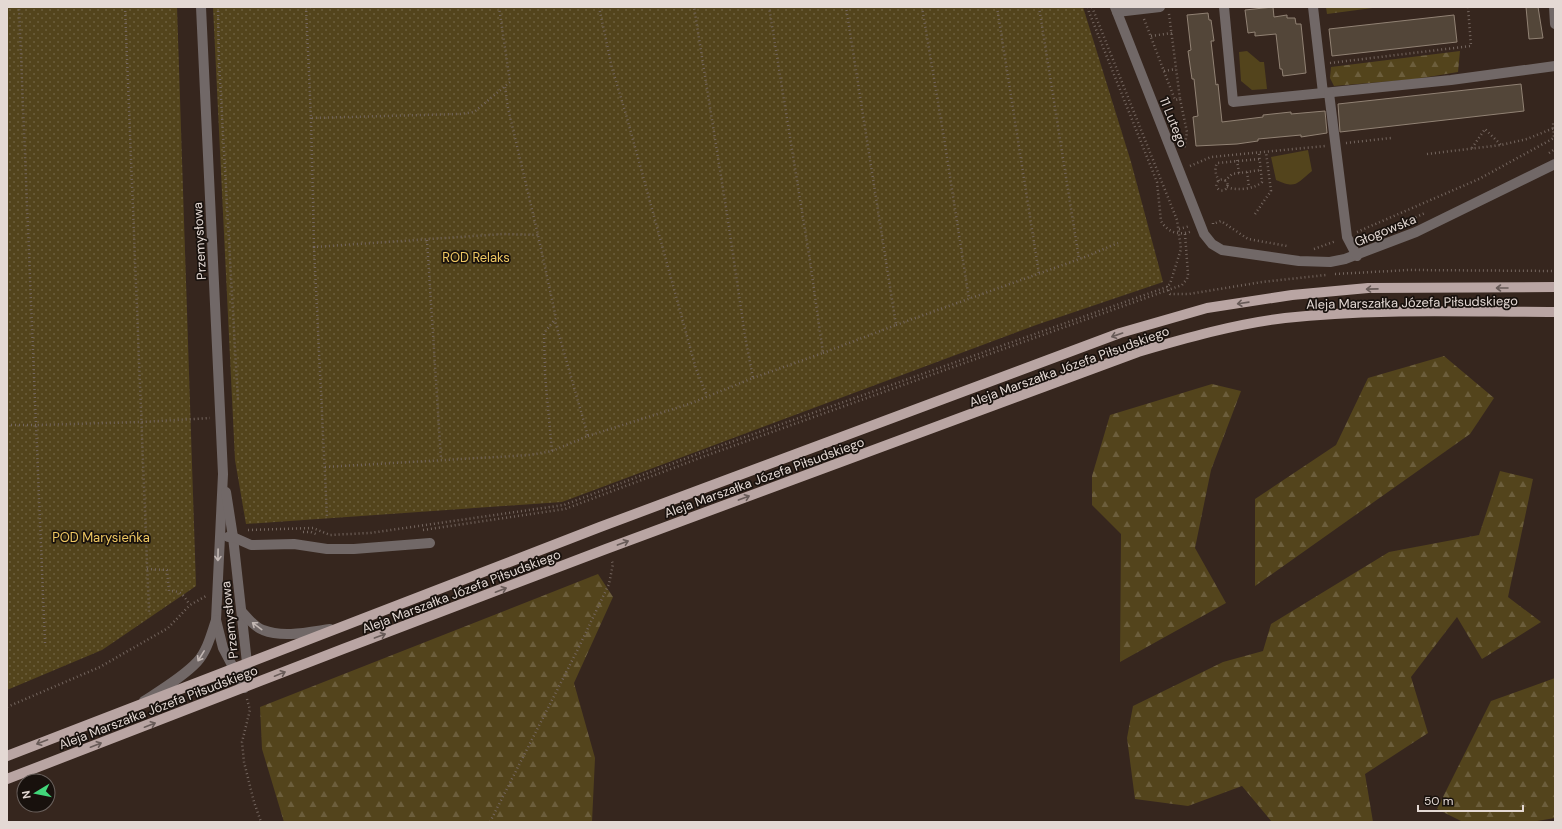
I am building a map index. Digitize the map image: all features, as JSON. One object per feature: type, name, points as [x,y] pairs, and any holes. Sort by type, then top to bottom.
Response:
[{"type":"main road","name":"Aleja Marszałka Józefa Piłsudskiego","points":[[7,756],[143,702],[600,527],[1120,334],[1207,308],[1292,296],[1368,288],[1555,287]]},
{"type":"main road","name":"Aleja Marszałka Józefa Piłsudskiego","points":[[7,780],[343,649],[606,549],[1138,352],[1210,331],[1284,318],[1393,312],[1555,312]]},
{"type":"street","name":"Przemysłowa","points":[[201,7],[223,474],[233,537],[242,612],[247,663],[244,688]]},
{"type":"street","points":[[1116,10],[1160,7]]},
{"type":"street","points":[[1224,7],[1233,102],[1451,80],[1555,66]]},
{"type":"street","points":[[1313,7],[1319,64],[1335,144],[1347,237],[1357,256]]},
{"type":"street","points":[[1554,7],[1555,24]]},
{"type":"street","name":"11 Lutego","points":[[1116,10],[1206,238],[1212,244]]},
{"type":"street","name":"Głogowska","points":[[1212,244],[1228,251],[1299,261],[1330,262],[1357,256],[1444,219],[1555,164]]},
{"type":"street","name":"Przemysłowa","points":[[223,474],[216,620],[223,648],[244,688]]},
{"type":"street","points":[[219,536],[233,537],[251,545],[294,544],[327,549],[354,549],[430,543]]},
{"type":"street","points":[[242,612],[262,630],[272,633],[286,634],[336,629]]},
{"type":"street","points":[[143,702],[197,662],[208,645],[216,620]]},
{"type":"path","points":[[19,7],[45,643]]},
{"type":"path","points":[[125,7],[149,612]]},
{"type":"path","points":[[218,7],[220,77],[238,402]]},
{"type":"path","points":[[314,7],[306,7],[311,118],[314,247],[327,518]]},
{"type":"path","points":[[311,118],[460,114],[474,112],[510,82],[499,7]]},
{"type":"path","points":[[599,7],[612,68],[696,369],[707,396]]},
{"type":"path","points":[[694,7],[745,336],[753,378]]},
{"type":"path","points":[[769,7],[790,130],[823,353]]},
{"type":"path","points":[[846,7],[896,325]]},
{"type":"path","points":[[922,7],[969,299]]},
{"type":"path","points":[[996,7],[1039,274]]},
{"type":"path","points":[[1039,7],[1079,260]]},
{"type":"path","points":[[1088,7],[1156,182],[1159,216],[1161,222],[1169,230],[1180,234],[1185,234],[1202,227]]},
{"type":"path","points":[[248,530],[313,528],[330,535],[370,533],[564,505],[731,442],[1167,287],[1170,284],[1182,249],[1177,220],[1092,7]]},
{"type":"path","points":[[1168,7],[1180,99],[1187,132],[1184,152]]},
{"type":"path","points":[[1319,64],[1470,46],[1468,7]]},
{"type":"path","points":[[1130,10],[1144,19],[1175,100],[1180,99]]},
{"type":"path","points":[[1151,36],[1172,33]]},
{"type":"path","points":[[1164,71],[1176,69]]},
{"type":"path","points":[[505,87],[511,124],[538,235],[556,318],[555,320],[588,436]]},
{"type":"path","points":[[1307,252],[1347,237],[1479,179],[1554,138],[1553,122],[1555,122]]},
{"type":"path","points":[[1427,154],[1501,145],[1527,139],[1554,128]]},
{"type":"path","points":[[1471,149],[1485,129],[1501,145]]},
{"type":"path","points":[[1190,166],[1211,157],[1391,138]]},
{"type":"path","points":[[1255,214],[1271,192],[1266,152]]},
{"type":"path","points":[[1219,181],[1216,184],[1218,189],[1224,190],[1227,187],[1232,189],[1258,186],[1262,182],[1259,153]]},
{"type":"path","points":[[1187,159],[1192,173]]},
{"type":"path","points":[[1219,181],[1216,175],[1215,167],[1217,163],[1237,160],[1244,162],[1260,159]]},
{"type":"path","points":[[1237,160],[1239,174]]},
{"type":"path","points":[[1219,181],[1225,181],[1232,174],[1261,170]]},
{"type":"path","points":[[1247,172],[1249,187]]},
{"type":"path","points":[[1225,181],[1227,187]]},
{"type":"path","points":[[1211,218],[1213,224],[1221,222],[1248,239],[1293,248]]},
{"type":"path","points":[[314,247],[503,234],[538,235]]},
{"type":"path","points":[[419,531],[566,509],[705,456],[1182,285],[1187,279],[1185,234]]},
{"type":"path","points":[[427,240],[440,459]]},
{"type":"path","points":[[325,467],[440,459],[530,455],[552,451],[588,436],[682,406],[896,325],[1079,260],[1118,243]]},
{"type":"path","points":[[1167,287],[1170,294],[1190,294],[1292,278],[1332,274],[1409,270],[1555,271]]},
{"type":"path","points":[[552,451],[545,375],[544,333],[555,320]]},
{"type":"path","points":[[7,425],[142,422],[220,417]]},
{"type":"path","points":[[296,533],[311,532],[324,537]]},
{"type":"path","points":[[490,822],[578,649],[609,584],[613,564],[606,549]]},
{"type":"path","points":[[7,707],[100,667],[168,628],[190,605],[183,595],[177,591],[170,591],[167,570],[147,569]]},
{"type":"path","points":[[244,688],[250,710],[242,742],[244,762],[254,802],[261,822]]},
{"type":"green space","name":"POD Marysieńka","points":[[7,7],[177,7],[196,586],[102,650],[7,690]]},
{"type":"green space","name":"ROD Relaks","points":[[213,7],[1083,7],[1131,162],[1163,282],[1036,325],[562,502],[246,524],[235,460]]},
{"type":"green space","points":[[1326,7],[1380,7],[1327,14]]},
{"type":"green space","points":[[1247,51],[1260,62],[1264,62],[1267,89],[1252,90],[1241,81],[1239,52]]},
{"type":"green space","points":[[1460,51],[1458,72],[1416,79],[1334,86],[1330,78],[1331,67]]},
{"type":"green space","points":[[1308,150],[1312,171],[1299,182],[1292,185],[1276,180],[1271,157]]},
{"type":"green space","points":[[1444,356],[1494,398],[1470,434],[1255,586],[1255,499],[1336,445],[1368,378]]},
{"type":"green space","points":[[1212,384],[1241,391],[1211,470],[1195,548],[1226,603],[1120,662],[1121,534],[1092,505],[1092,476],[1110,415]]},
{"type":"green space","points":[[1500,471],[1533,479],[1508,597],[1541,622],[1482,659],[1457,617],[1411,677],[1428,733],[1365,774],[1373,822],[1272,822],[1242,786],[1188,806],[1135,799],[1127,738],[1133,706],[1223,662],[1263,651],[1271,624],[1389,552],[1479,535]]},
{"type":"green space","points":[[598,574],[613,597],[574,683],[595,758],[592,822],[284,822],[262,749],[260,707]]},
{"type":"green space","points":[[1555,678],[1555,818],[1531,822],[1463,822],[1437,809],[1491,701]]},
{"type":"building","points":[[1273,7],[1274,17],[1287,15],[1287,18],[1295,18],[1296,24],[1301,24],[1306,73],[1283,76],[1282,69],[1280,69],[1276,34],[1255,36],[1255,32],[1248,33],[1245,10]]},
{"type":"building","points":[[1526,7],[1538,7],[1543,38],[1529,39]]},
{"type":"building","points":[[1208,13],[1209,20],[1211,20],[1214,41],[1211,41],[1222,122],[1291,112],[1291,114],[1325,111],[1327,133],[1301,137],[1301,135],[1258,139],[1258,141],[1237,144],[1196,146],[1193,117],[1198,116],[1194,79],[1192,79],[1188,51],[1191,50],[1187,15]]},
{"type":"building","points":[[1454,15],[1457,42],[1332,56],[1329,29]]},
{"type":"building","points":[[1521,84],[1524,111],[1340,132],[1338,104]]}]
